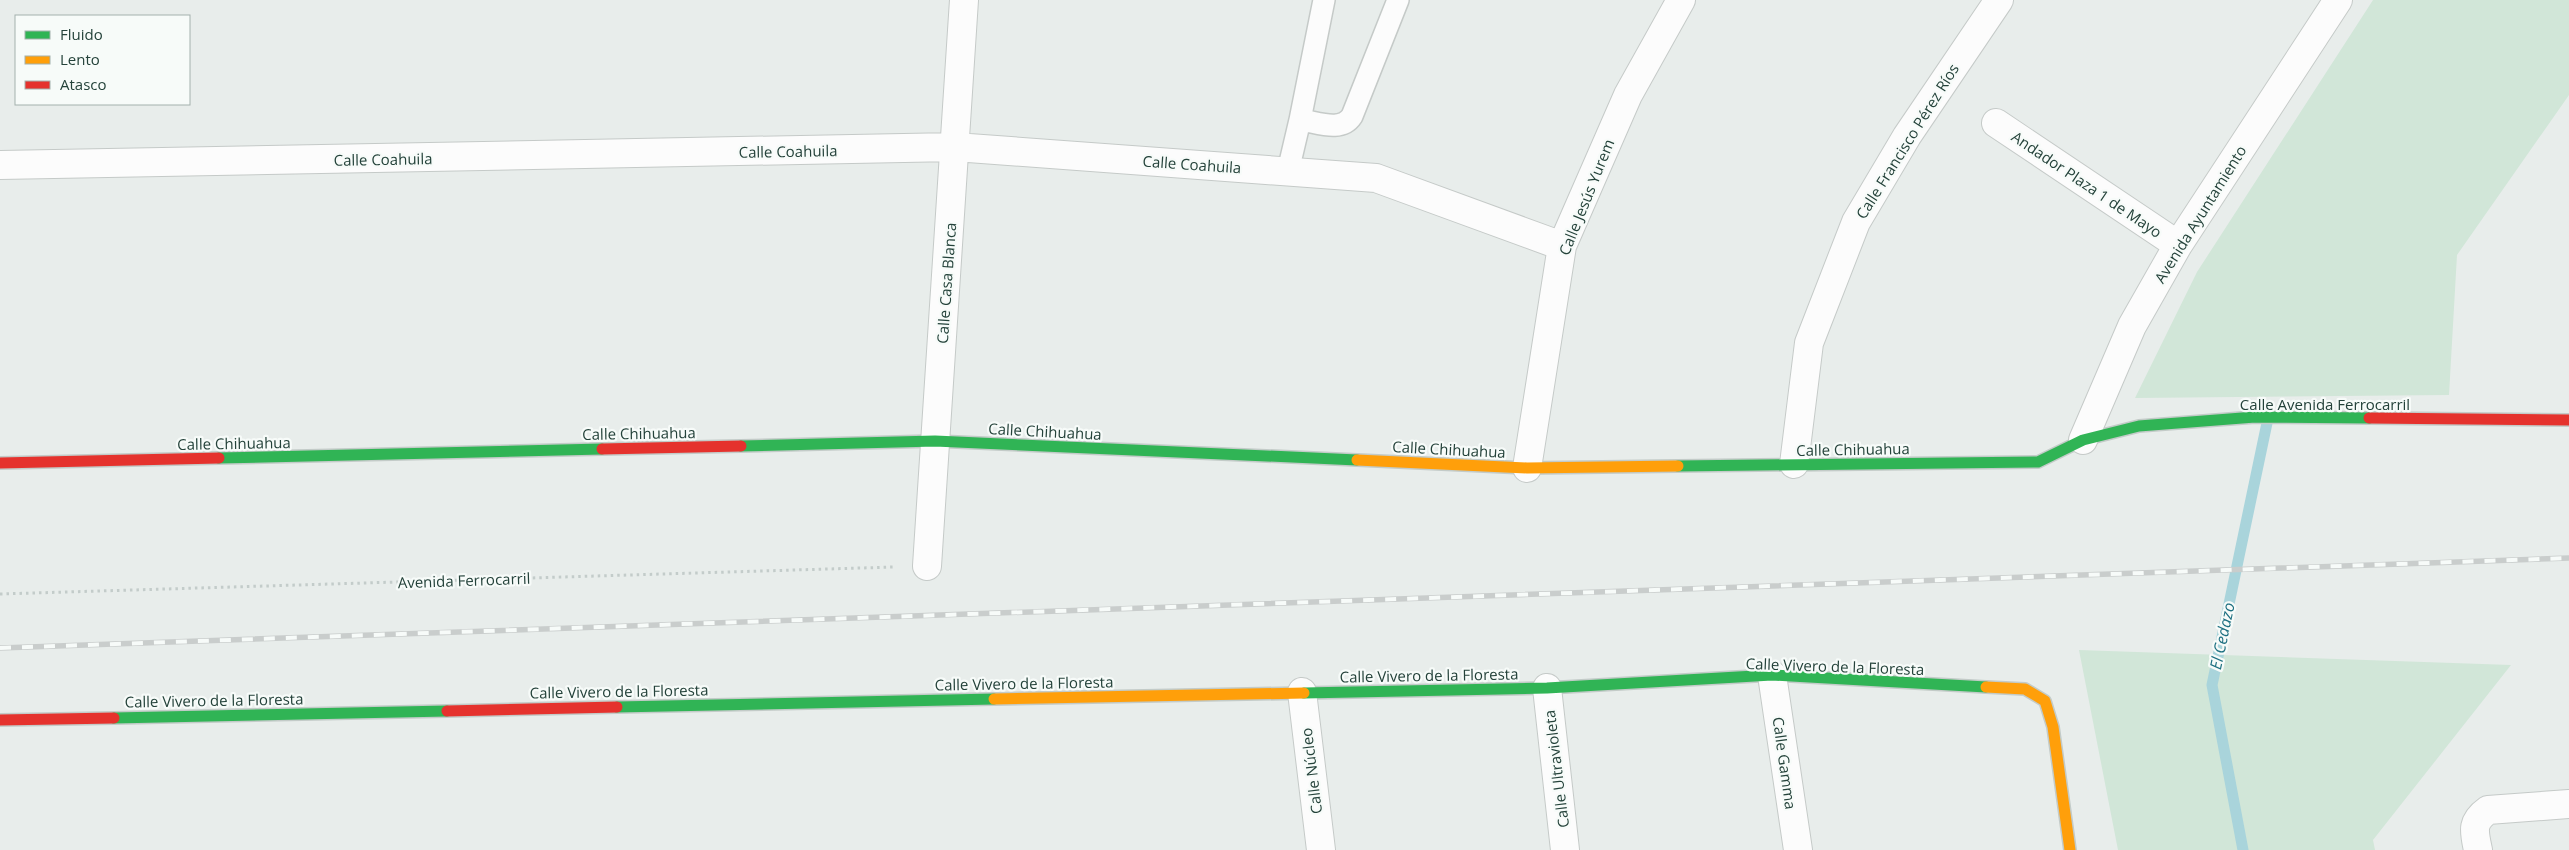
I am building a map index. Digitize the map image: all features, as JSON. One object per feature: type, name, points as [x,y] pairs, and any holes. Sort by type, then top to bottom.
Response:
[{"type":"street","name":"Calle Casa Blanca","points":[[927,566],[964,0]]},
{"type":"street","name":"Calle Jesús Yurem","points":[[1527,468],[1562,246],[1628,95],[1681,0]]},
{"type":"street","name":"Calle Francisco Pérez Ríos","points":[[1794,464],[1809,343],[1856,222],[1906,136],[1999,0]]},
{"type":"street","name":"Avenida Ayuntamiento","points":[[2082,440],[2132,326],[2178,245],[2338,0]]},
{"type":"street","name":"Andador Plaza 1 de Mayo","points":[[1996,123],[2178,245]]},
{"type":"street","name":"Calle Coahuila","points":[[0,165],[955,147],[1376,178],[1562,246]]},
{"type":"street","name":"Calle Avenida Ferrocarril","points":[[2082,440],[2139,426],[2256,417],[2569,420]]},
{"type":"street","name":"Calle Chihuahua","points":[[0,463],[935,441],[1527,468],[2038,462],[2082,440]]},
{"type":"street","name":"Calle Vivero de la Floresta","points":[[0,720],[1547,688],[1772,675],[2025,689],[2045,701],[2052,727],[2070,850]]},
{"type":"street","name":"Calle Gamma","points":[[1772,675],[1798,850]]},
{"type":"street","name":"Calle Ultravioleta","points":[[1547,688],[1566,850]]},
{"type":"street","name":"Calle Núcleo","points":[[1302,692],[1321,850]]},
{"type":"street","points":[[2478,850],[2474,831],[2478,817],[2488,810],[2569,804]]},
{"type":"lane","points":[[1288,172],[1324,0]]},
{"type":"lane","points":[[1300,120],[1339,126],[1348,123],[1398,0]]},
{"type":"path","name":"Avenida Ferrocarril","points":[[0,594],[927,566]]},
{"type":"green space","points":[[2373,0],[2569,0],[2569,95],[2457,255],[2449,395],[2135,398],[2197,272]]},
{"type":"green space","points":[[2079,650],[2511,665],[2373,840],[2375,850],[2118,850]]},
{"type":"waterway","name":"El Cedazo","points":[[2243,850],[2212,685],[2267,423]]},
{"type":"railway","points":[[0,648],[2569,558]]},
{"type":"traffic: fast","points":[[1678,466],[2038,462],[2083,440],[2139,426],[2255,417],[2369,418]]},
{"type":"traffic: fast","points":[[741,446],[935,441],[1357,460]]},
{"type":"traffic: fast","points":[[219,458],[602,449]]},
{"type":"traffic: fast","points":[[1304,693],[1547,688],[1772,675],[1986,687]]},
{"type":"traffic: fast","points":[[617,707],[994,699]]},
{"type":"traffic: fast","points":[[114,718],[447,711]]},
{"type":"traffic: slow","points":[[1357,460],[1527,468],[1678,466]]},
{"type":"traffic: slow","points":[[1986,687],[2025,689],[2045,701],[2053,727],[2070,850]]},
{"type":"traffic: slow","points":[[994,699],[1304,693]]},
{"type":"traffic: jam","points":[[2369,418],[2569,420]]},
{"type":"traffic: jam","points":[[602,449],[741,446]]},
{"type":"traffic: jam","points":[[0,463],[219,458]]},
{"type":"traffic: jam","points":[[447,711],[617,707]]},
{"type":"traffic: jam","points":[[0,720],[114,718]]}]
